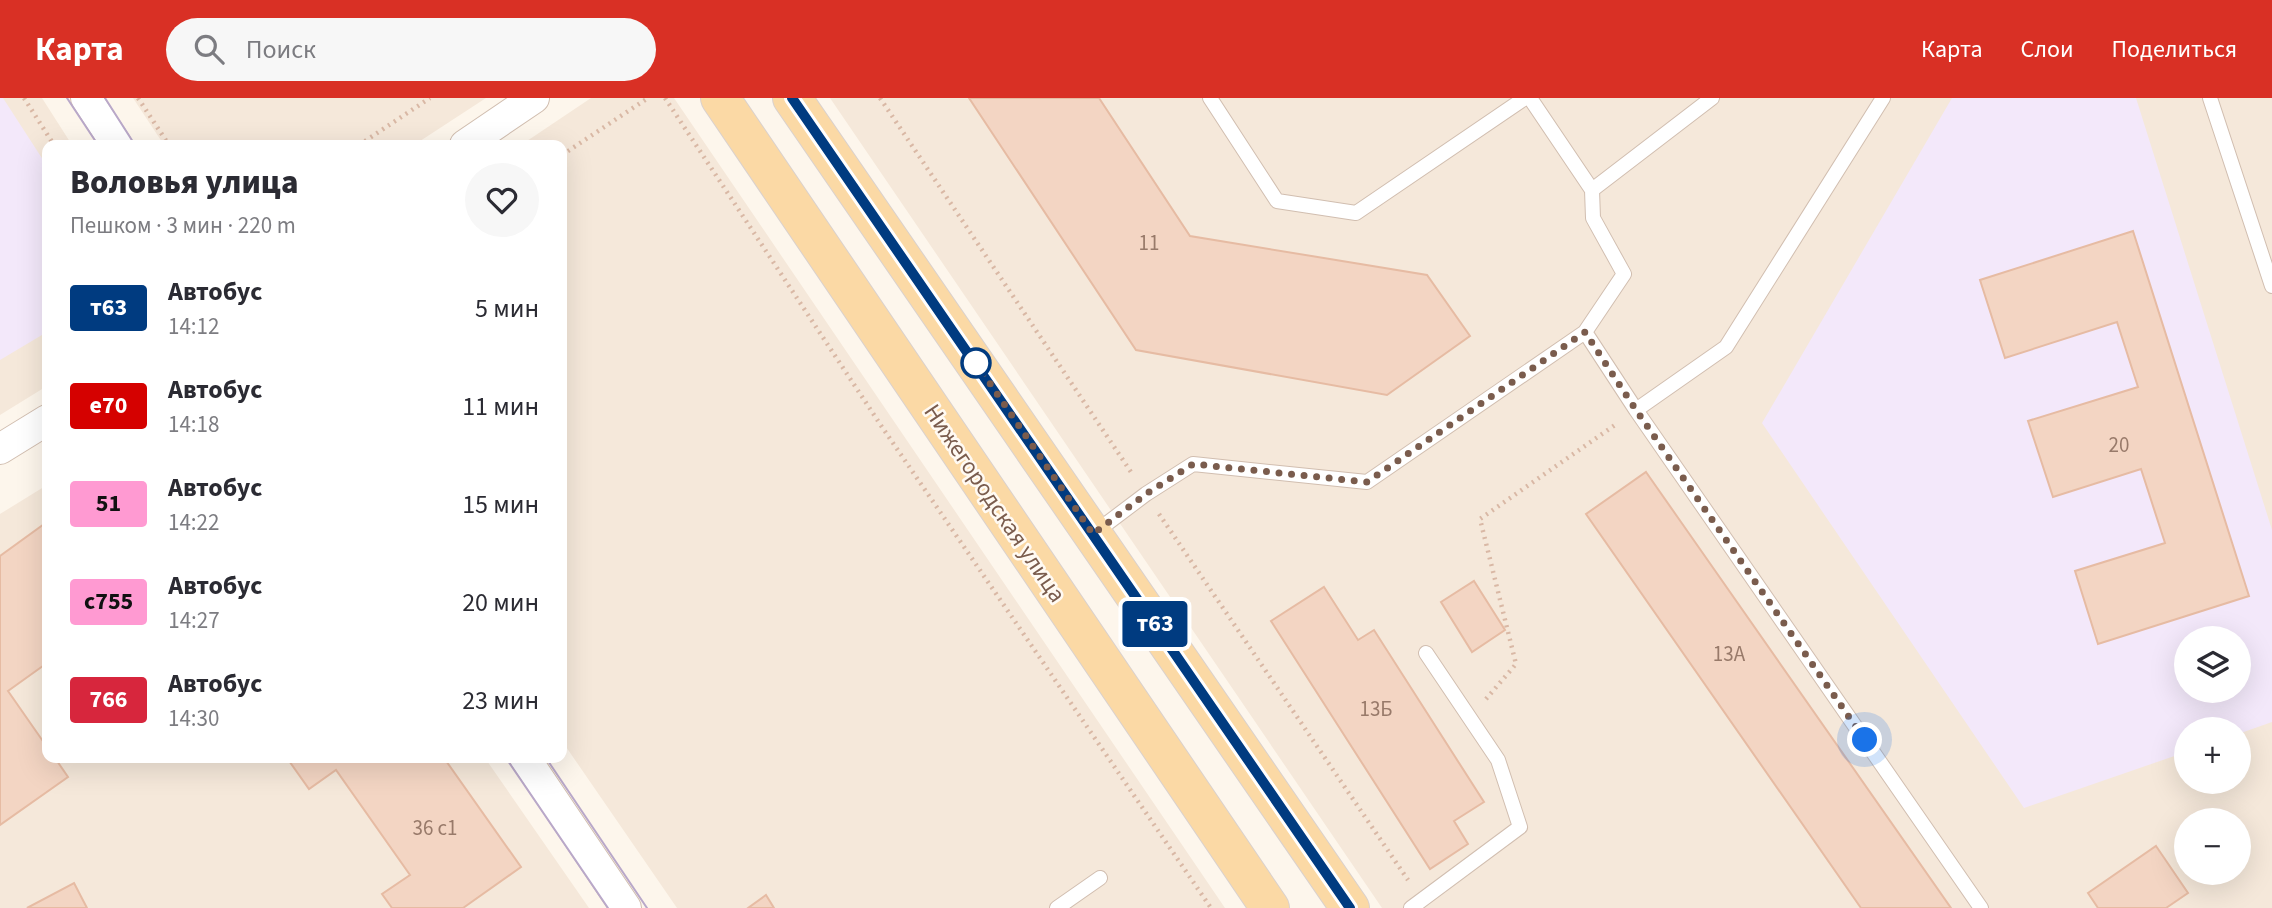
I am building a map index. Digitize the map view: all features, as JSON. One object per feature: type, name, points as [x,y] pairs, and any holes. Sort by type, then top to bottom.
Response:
[{"type":"main road","name":"Нижегородская улица","points":[[720,98],[1270,908]]},
{"type":"main road","points":[[792,98],[1350,908]]},
{"type":"street","points":[[86,98],[114,140]]},
{"type":"street","points":[[472,140],[534,98]]},
{"type":"street","points":[[0,449],[42,423]]},
{"type":"street","points":[[528,763],[626,908]]},
{"type":"lane","points":[[1093,534],[1146,494],[1193,464],[1367,482],[1585,332],[1624,274],[1593,218],[1592,190],[1527,98],[1356,213],[1277,201],[1210,98]]},
{"type":"lane","points":[[1592,190],[1712,101],[1712,98]]},
{"type":"lane","points":[[1636,410],[1726,348],[1882,98]]},
{"type":"lane","points":[[2210,98],[2272,286]]},
{"type":"lane","points":[[1585,332],[1636,410],[1981,908]]},
{"type":"lane","points":[[1417,904],[1520,827],[1498,760],[1426,653]]},
{"type":"lane","points":[[1057,908],[1100,878]]},
{"type":"path","points":[[24,98],[51,140]]},
{"type":"path","points":[[138,98],[166,140]]},
{"type":"path","points":[[367,140],[430,98]]},
{"type":"path","points":[[567,152],[649,98]]},
{"type":"path","points":[[665,98],[882,427],[1211,908]]},
{"type":"path","points":[[880,98],[1417,904]]},
{"type":"path","points":[[1470,718],[1516,664],[1480,519],[1636,410]]},
{"type":"shaded area","points":[[0,98],[42,98],[69,140],[42,140],[42,389],[0,415]]},
{"type":"shaded area","points":[[0,98],[3,98],[42,158],[42,335],[0,360]]},
{"type":"shaded area","points":[[133,98],[486,98],[422,140],[161,140]]},
{"type":"shaded area","points":[[591,98],[674,98],[1225,908],[677,908],[567,748],[567,140],[528,140]]},
{"type":"shaded area","points":[[830,98],[2272,98],[2272,908],[1382,908]]},
{"type":"shaded area","points":[[1952,98],[2136,98],[2272,530],[2272,722],[2251,729],[2251,717],[2174,717],[2174,756],[2024,808],[1762,423]]},
{"type":"shaded area","points":[[42,488],[42,763],[488,763],[589,908],[0,908],[0,514]]},
{"type":"building","points":[[969,98],[1099,98],[1190,236],[1427,275],[1470,336],[1387,395],[1136,350]]},
{"type":"building","points":[[2133,231],[2249,596],[2098,644],[2075,571],[2165,543],[2141,469],[2053,497],[2028,421],[2138,387],[2117,322],[2005,358],[1980,280]]},
{"type":"building","points":[[1646,472],[1951,908],[1861,908],[1586,514]]},
{"type":"building","points":[[42,526],[42,667],[8,691],[42,740],[42,763],[58,763],[68,777],[0,825],[0,556]]},
{"type":"building","points":[[1474,581],[1505,630],[1472,652],[1441,602]]},
{"type":"building","points":[[1324,587],[1358,640],[1374,630],[1484,802],[1454,821],[1468,844],[1430,869],[1271,621]]},
{"type":"building","points":[[291,763],[448,763],[521,867],[463,908],[392,908],[382,894],[410,875],[336,770],[309,789]]},
{"type":"building","points":[[2156,846],[2174,872],[2174,885],[2183,885],[2188,893],[2166,908],[2098,908],[2088,893]]},
{"type":"building","points":[[74,883],[87,908],[27,908]]},
{"type":"building","points":[[766,895],[774,908],[748,908]]},
{"type":"tram line","points":[[67,98],[95,140]]},
{"type":"tram line","points":[[105,98],[132,140]]},
{"type":"tram line","points":[[509,763],[608,908]]},
{"type":"tram line","points":[[549,763],[647,908]]},
{"type":"bus line","name":"т63","points":[[792,98],[1350,908]]},
{"type":"route","points":[[976,363],[1093,534],[1146,494],[1193,464],[1367,482],[1585,332],[1865,740]]}]
